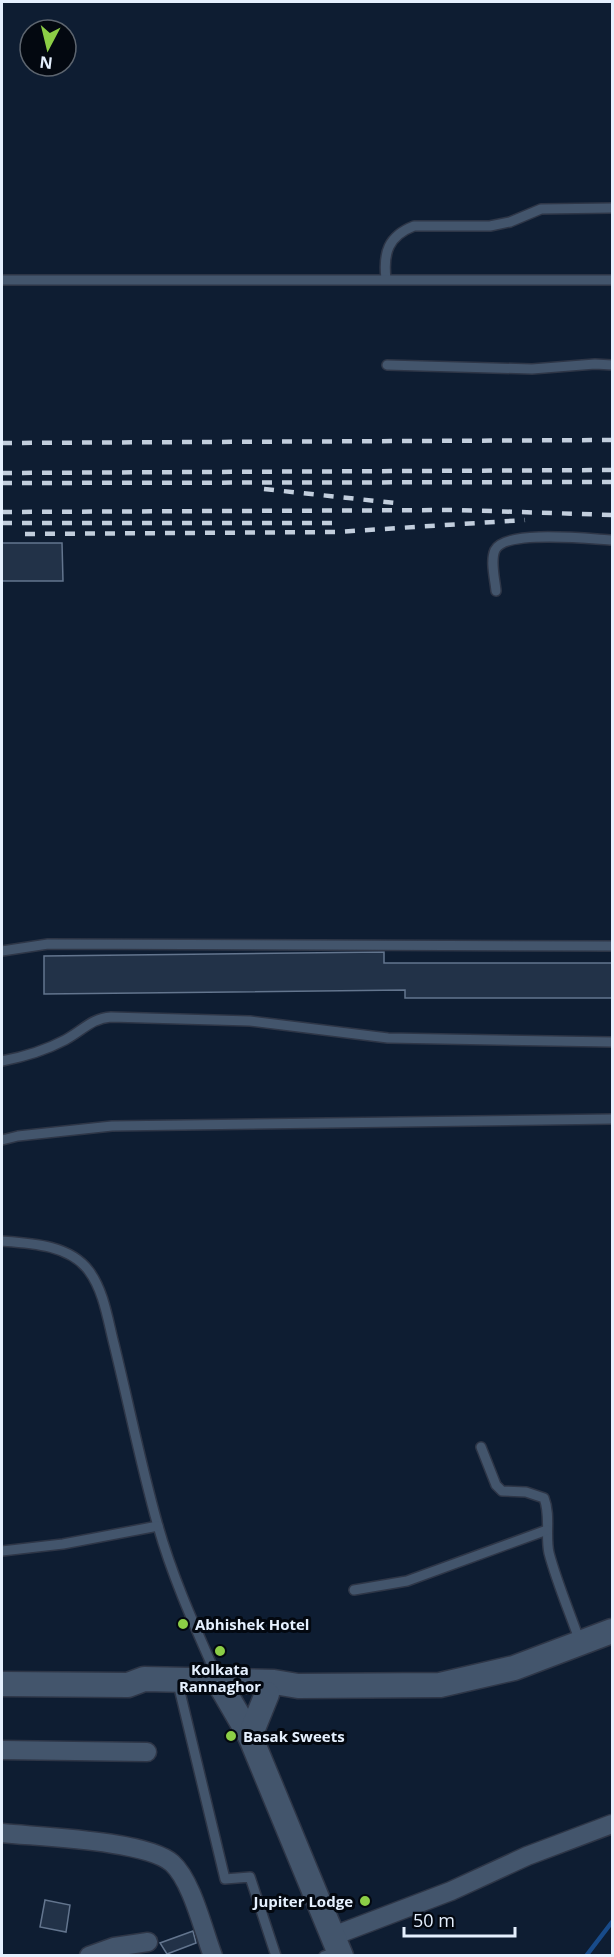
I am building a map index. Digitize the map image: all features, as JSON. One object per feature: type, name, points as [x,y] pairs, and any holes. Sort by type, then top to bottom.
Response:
[{"type":"main road","points":[[128,1685],[145,1692],[180,1692],[274,1682],[298,1686],[416,1686],[452,1683],[514,1668],[612,1631]]},
{"type":"main road","points":[[2,1684],[128,1685],[144,1679],[267,1694],[286,1693],[298,1686]]},
{"type":"main road","points":[[217,1688],[250,1736],[334,1949]]},
{"type":"main road","points":[[250,1736],[267,1694]]},
{"type":"street","points":[[2,1750],[147,1752]]},
{"type":"street","points":[[334,1949],[527,1856],[612,1824]]},
{"type":"street","points":[[2,1833],[75,1840],[157,1854],[172,1864],[185,1881],[213,1956]]},
{"type":"street","points":[[89,1956],[114,1947],[148,1941]]},
{"type":"lane","points":[[386,279],[386,253],[389,242],[403,230],[414,226],[490,226],[510,222],[541,209],[612,208]]},
{"type":"lane","points":[[2,280],[612,280]]},
{"type":"lane","points":[[387,365],[532,369],[595,364],[612,365]]},
{"type":"lane","points":[[496,591],[493,556],[496,547],[505,540],[531,537],[612,540]]},
{"type":"lane","points":[[2,951],[48,944],[612,946]]},
{"type":"lane","points":[[2,1061],[65,1040],[95,1019],[111,1017],[250,1021],[400,1038],[612,1042]]},
{"type":"lane","points":[[2,1140],[37,1133],[112,1126],[612,1119]]},
{"type":"lane","points":[[2,1241],[35,1244],[64,1252],[82,1264],[94,1279],[111,1335],[158,1526],[217,1688]]},
{"type":"lane","points":[[481,1447],[496,1485],[502,1491],[525,1492],[544,1498],[548,1515],[550,1556],[580,1644]]},
{"type":"lane","points":[[2,1551],[73,1542],[158,1526]]},
{"type":"lane","points":[[354,1590],[407,1581],[547,1530]]},
{"type":"lane","points":[[180,1692],[225,1879],[250,1877],[276,1956]]},
{"type":"building","points":[[2,543],[62,543],[63,581],[2,581]]},
{"type":"building","points":[[384,952],[384,963],[612,963],[612,998],[405,998],[405,990],[44,994],[44,956]]},
{"type":"building","points":[[45,1900],[70,1905],[66,1932],[40,1927]]},
{"type":"building","points":[[193,1931],[196,1943],[167,1954],[160,1943]]},
{"type":"waterway","points":[[586,1956],[612,1922]]},
{"type":"railway","points":[[2,443],[612,440]]},
{"type":"railway","points":[[2,473],[612,470]]},
{"type":"railway","points":[[2,483],[612,482]]},
{"type":"railway","points":[[264,489],[395,503]]},
{"type":"railway","points":[[2,512],[458,510],[612,515]]},
{"type":"railway","points":[[25,534],[336,532],[525,520]]},
{"type":"railway","points":[[2,523],[335,523]]},
{"type":"place","name":"Abhishek Hotel","points":[[183,1624]]},
{"type":"place","name":"Kolkata Rannaghor","points":[[220,1651]]},
{"type":"place","name":"Basak Sweets","points":[[231,1736]]},
{"type":"place","name":"Jupiter Lodge","points":[[365,1901]]}]
